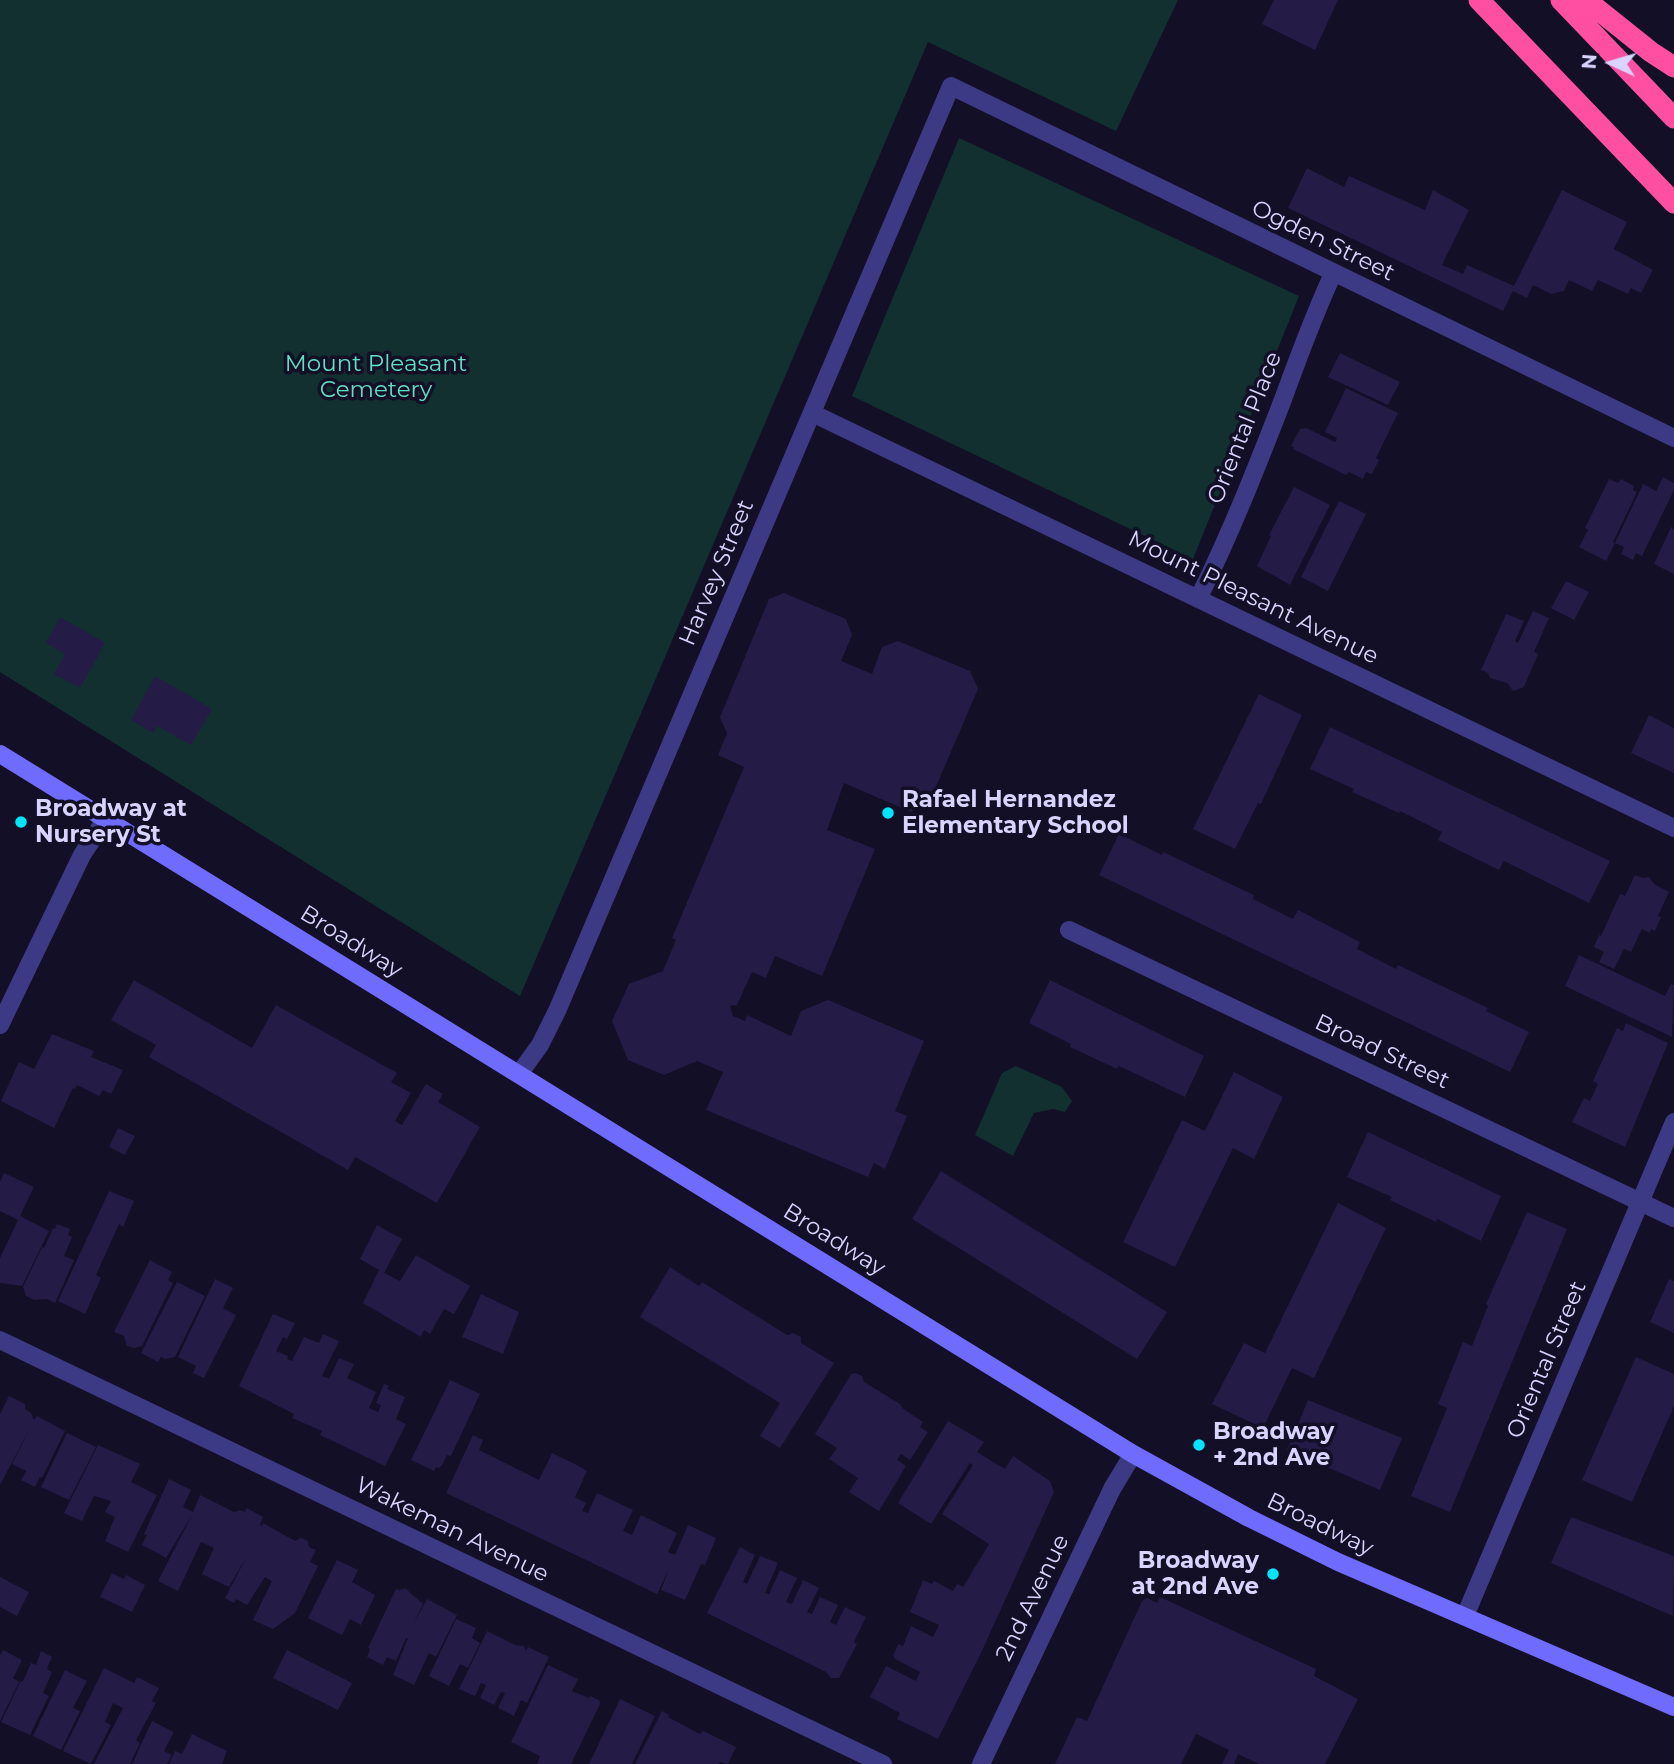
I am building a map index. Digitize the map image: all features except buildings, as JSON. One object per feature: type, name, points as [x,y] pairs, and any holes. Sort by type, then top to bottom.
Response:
[{"type":"highway","points":[[1479,0],[1674,203]]},
{"type":"highway","points":[[1561,0],[1674,118]]},
{"type":"highway","points":[[1586,0],[1650,52],[1674,67]]},
{"type":"main road","name":"Broadway","points":[[0,754],[1133,1454],[1293,1540],[1674,1707]]},
{"type":"street","name":"Ogden Street","points":[[951,86],[1674,439]]},
{"type":"street","name":"Harvey Street","points":[[519,1074],[540,1045],[557,1011],[951,86]]},
{"type":"street","name":"Oriental Place","points":[[1198,599],[1218,560],[1256,469],[1333,274]]},
{"type":"street","name":"Mount Pleasant Avenue","points":[[811,413],[1674,828]]},
{"type":"street","points":[[0,1025],[82,855],[105,820]]},
{"type":"street","name":"Broad Street","points":[[1069,930],[1674,1218]]},
{"type":"street","name":"Oriental Street","points":[[1465,1616],[1674,1122]]},
{"type":"street","name":"Wakeman Avenue","points":[[0,1340],[883,1764]]},
{"type":"street","name":"2nd Avenue","points":[[981,1764],[1112,1489],[1133,1454]]},
{"type":"green space","name":"Mount Pleasant Cemetery","points":[[0,0],[1178,0],[1116,131],[928,42],[520,996],[0,672]]},
{"type":"green space","points":[[959,138],[1299,296],[1193,559],[852,396]]},
{"type":"green space","points":[[1016,1066],[1062,1087],[1072,1101],[1065,1112],[1053,1109],[1034,1113],[1013,1156],[975,1135],[1002,1073]]},
{"type":"place","name":"Rafael Hernandez Elementary School","points":[[888,813]]},
{"type":"place","name":"Broadway at Nursery St","points":[[21,822]]},
{"type":"place","name":"Broadway + 2nd Ave","points":[[1199,1445]]},
{"type":"place","name":"Broadway at 2nd Ave","points":[[1273,1574]]}]
